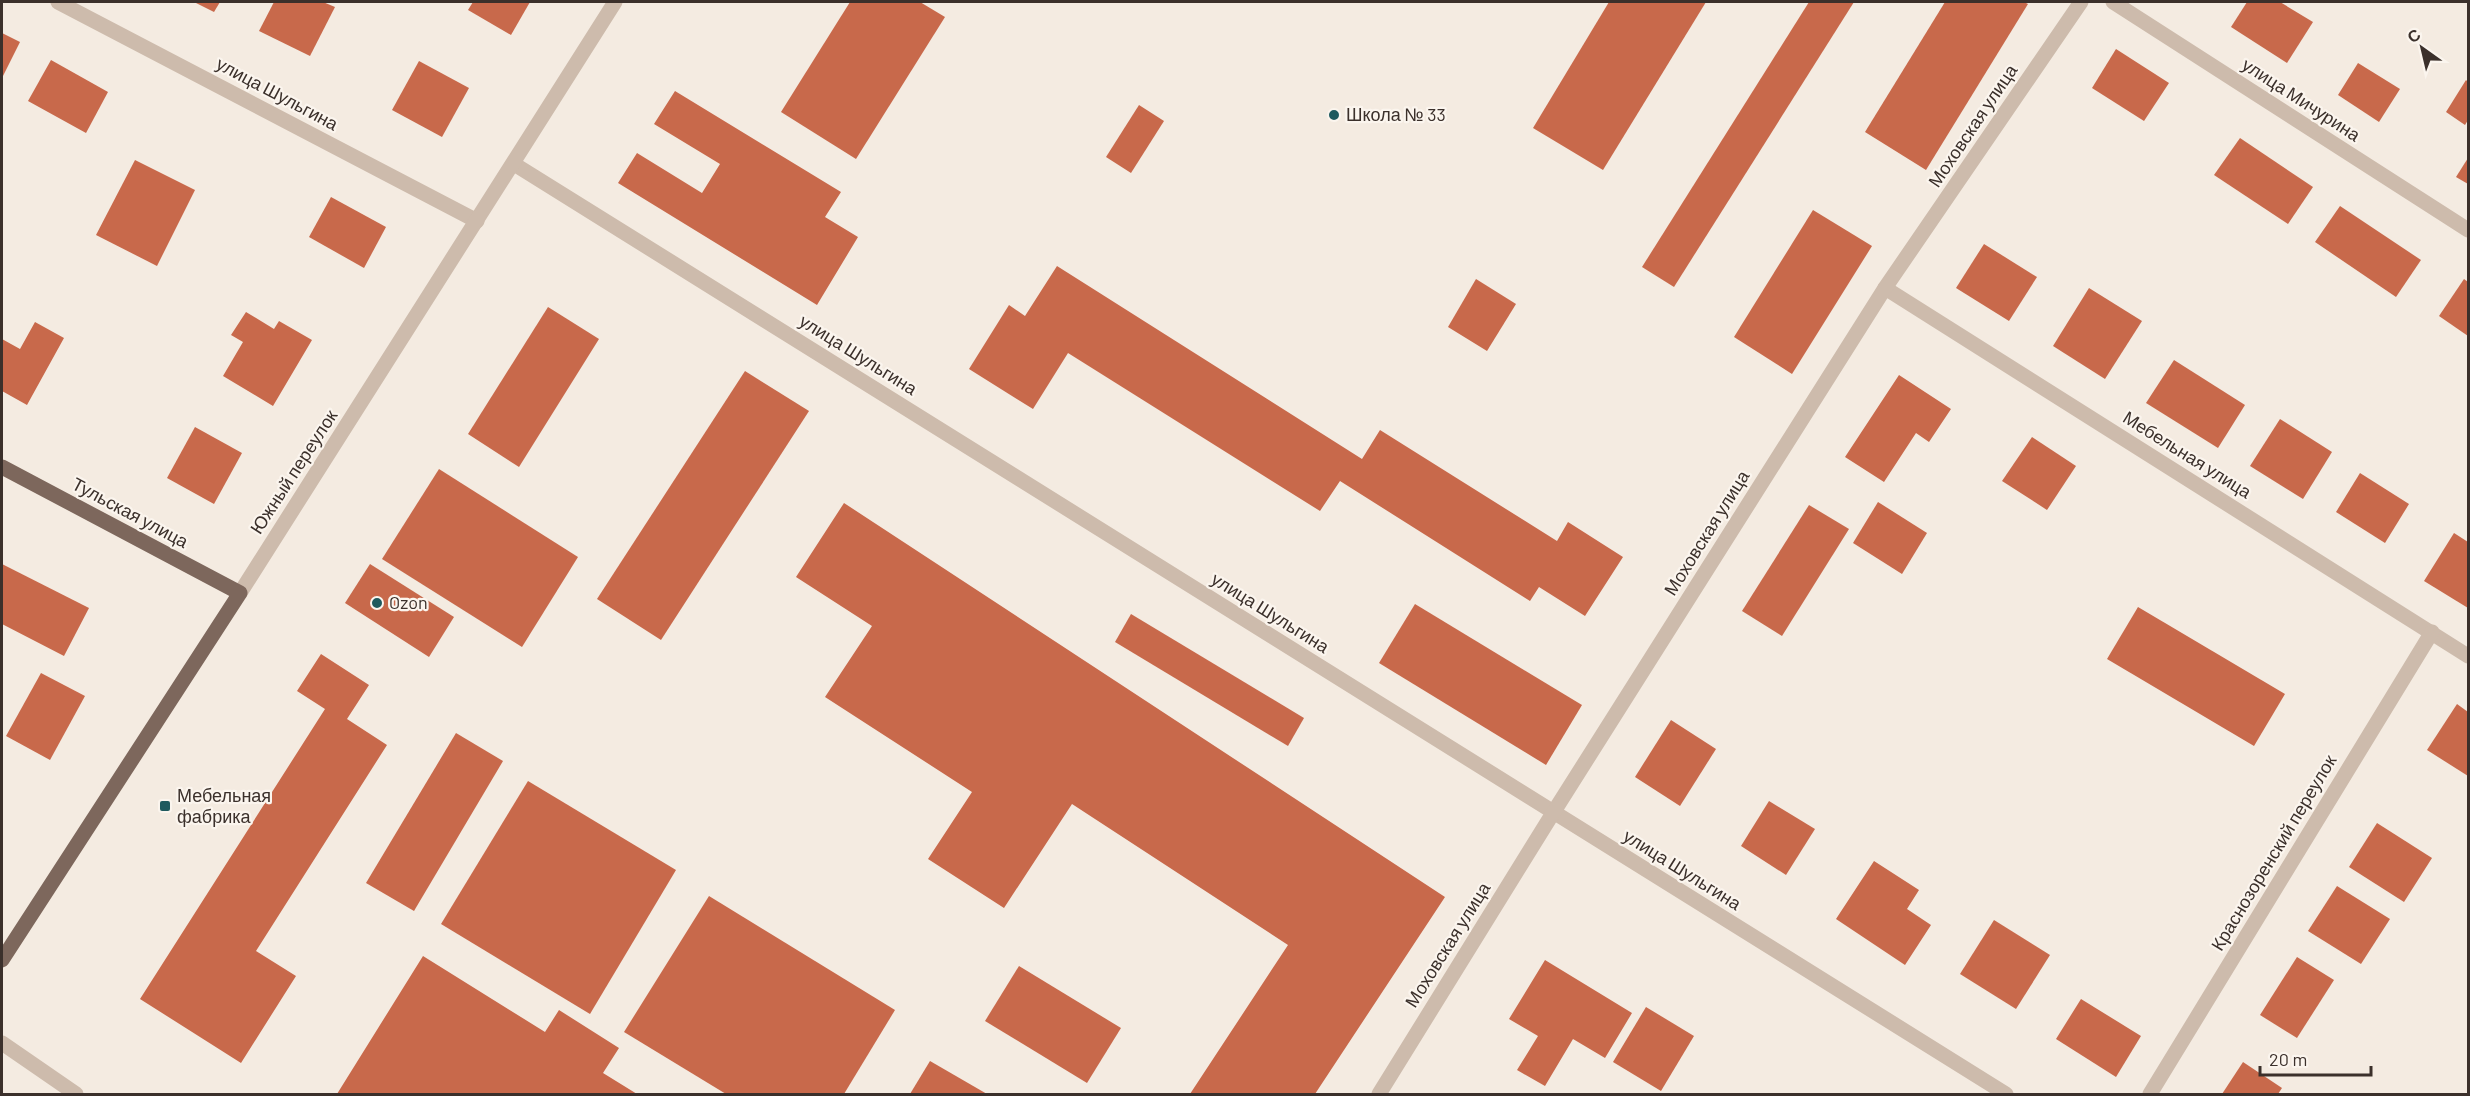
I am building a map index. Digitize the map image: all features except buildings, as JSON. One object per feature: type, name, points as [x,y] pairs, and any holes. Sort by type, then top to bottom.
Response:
[{"type":"main road","name":"Тульская улица","points":[[2,467],[240,593]]},
{"type":"main road","name":"Южный переулок","points":[[2,960],[240,593]]},
{"type":"street","name":"улица Шульгина","points":[[58,2],[477,221]]},
{"type":"street","name":"Южный переулок","points":[[240,593],[615,2]]},
{"type":"street","name":"Моховская улица","points":[[1379,1095],[1553,813],[1885,288],[2081,2]]},
{"type":"street","name":"улица Мичурина","points":[[2113,2],[2469,230]]},
{"type":"street","name":"улица Шульгина","points":[[514,164],[2006,1095]]},
{"type":"street","name":"Мебельная улица","points":[[1885,288],[2469,656]]},
{"type":"street","name":"Краснозоренский переулок","points":[[2150,1095],[2432,632]]},
{"type":"street","points":[[2,1043],[76,1095]]},
{"type":"place","name":"Школа № 33","points":[[1334,115]]},
{"type":"place","name":"Ozon","points":[[377,603]]},
{"type":"place","name":"Мебельная фабрика","points":[[165,806]]}]
